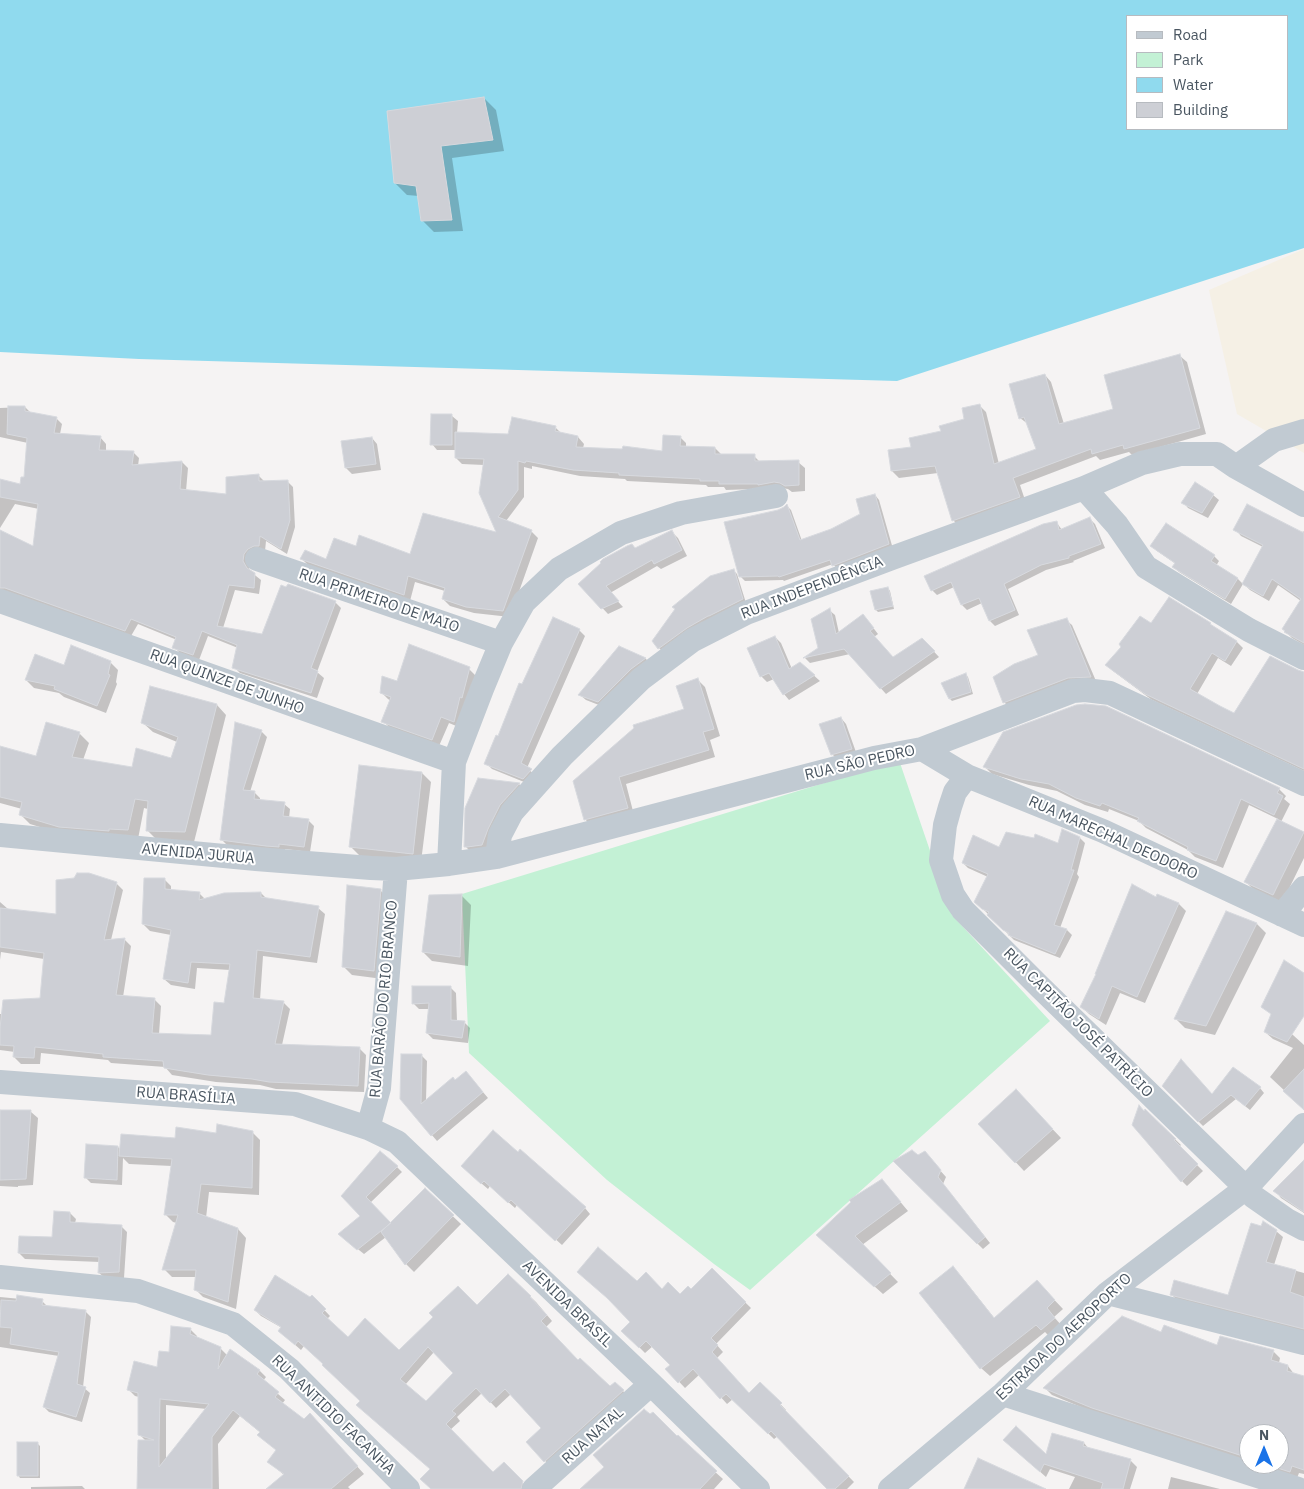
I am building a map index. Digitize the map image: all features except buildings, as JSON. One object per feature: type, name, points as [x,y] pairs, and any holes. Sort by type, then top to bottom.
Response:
[{"type":"street","points":[[1304,431],[1274,440],[1236,467],[1304,504]]},
{"type":"street","name":"RUA INDEPENDÊNCIA","points":[[497,857],[500,834],[512,812],[562,756],[641,679],[693,640],[746,613],[1084,488],[1142,463],[1180,454],[1217,454],[1236,467]]},
{"type":"street","points":[[1084,488],[1117,525],[1146,567],[1249,630],[1304,658]]},
{"type":"street","points":[[449,864],[454,762],[501,643],[524,602],[559,569],[621,533],[681,513],[776,496]]},
{"type":"street","name":"RUA PRIMEIRO DE MAIO","points":[[258,559],[501,643]]},
{"type":"street","name":"RUA QUINZE DE JUNHO","points":[[0,601],[454,762]]},
{"type":"street","name":"RUA SÃO PEDRO","points":[[396,869],[497,857],[874,758],[922,749],[1073,691],[1096,690],[1110,693],[1304,784]]},
{"type":"street","name":"RUA MARECHAL DEODORO","points":[[922,749],[967,776],[1102,831],[1304,925]]},
{"type":"street","name":"RUA CAPITÃO JOSÉ PATRÍCIO","points":[[967,776],[955,792],[950,807],[942,844],[941,860],[953,895],[963,910],[1254,1197],[1287,1220],[1304,1229]]},
{"type":"street","name":"AVENIDA JURUA","points":[[0,835],[256,859],[396,869]]},
{"type":"street","name":"RUA BARÃO DO RIO BRANCO","points":[[368,1128],[379,1088],[396,869]]},
{"type":"street","points":[[1282,915],[1304,888]]},
{"type":"street","name":"RUA BRASÍLIA","points":[[0,1082],[295,1104],[368,1128]]},
{"type":"street","name":"ESTRADA DO AEROPORTO","points":[[890,1489],[1003,1394],[1108,1293],[1246,1188],[1304,1126]]},
{"type":"street","name":"AVENIDA BRASIL","points":[[368,1128],[397,1142],[651,1384],[758,1489]]},
{"type":"street","name":"RUA ANTIDIO FACANHA","points":[[0,1277],[138,1291],[232,1324],[289,1369],[408,1489]]},
{"type":"street","points":[[1108,1293],[1304,1344]]},
{"type":"street","name":"RUA NATAL","points":[[534,1489],[651,1384]]},
{"type":"street","points":[[1003,1394],[1258,1483],[1298,1489]]},
{"type":"green space","points":[[899,760],[952,915],[1050,1021],[750,1290],[607,1180],[469,1053],[462,894]]},
{"type":"sand","points":[[1304,249],[1304,453],[1237,414],[1209,290]]},
{"type":"water","points":[[0,0],[1304,0],[1304,248],[897,381],[139,359],[0,352]]}]
